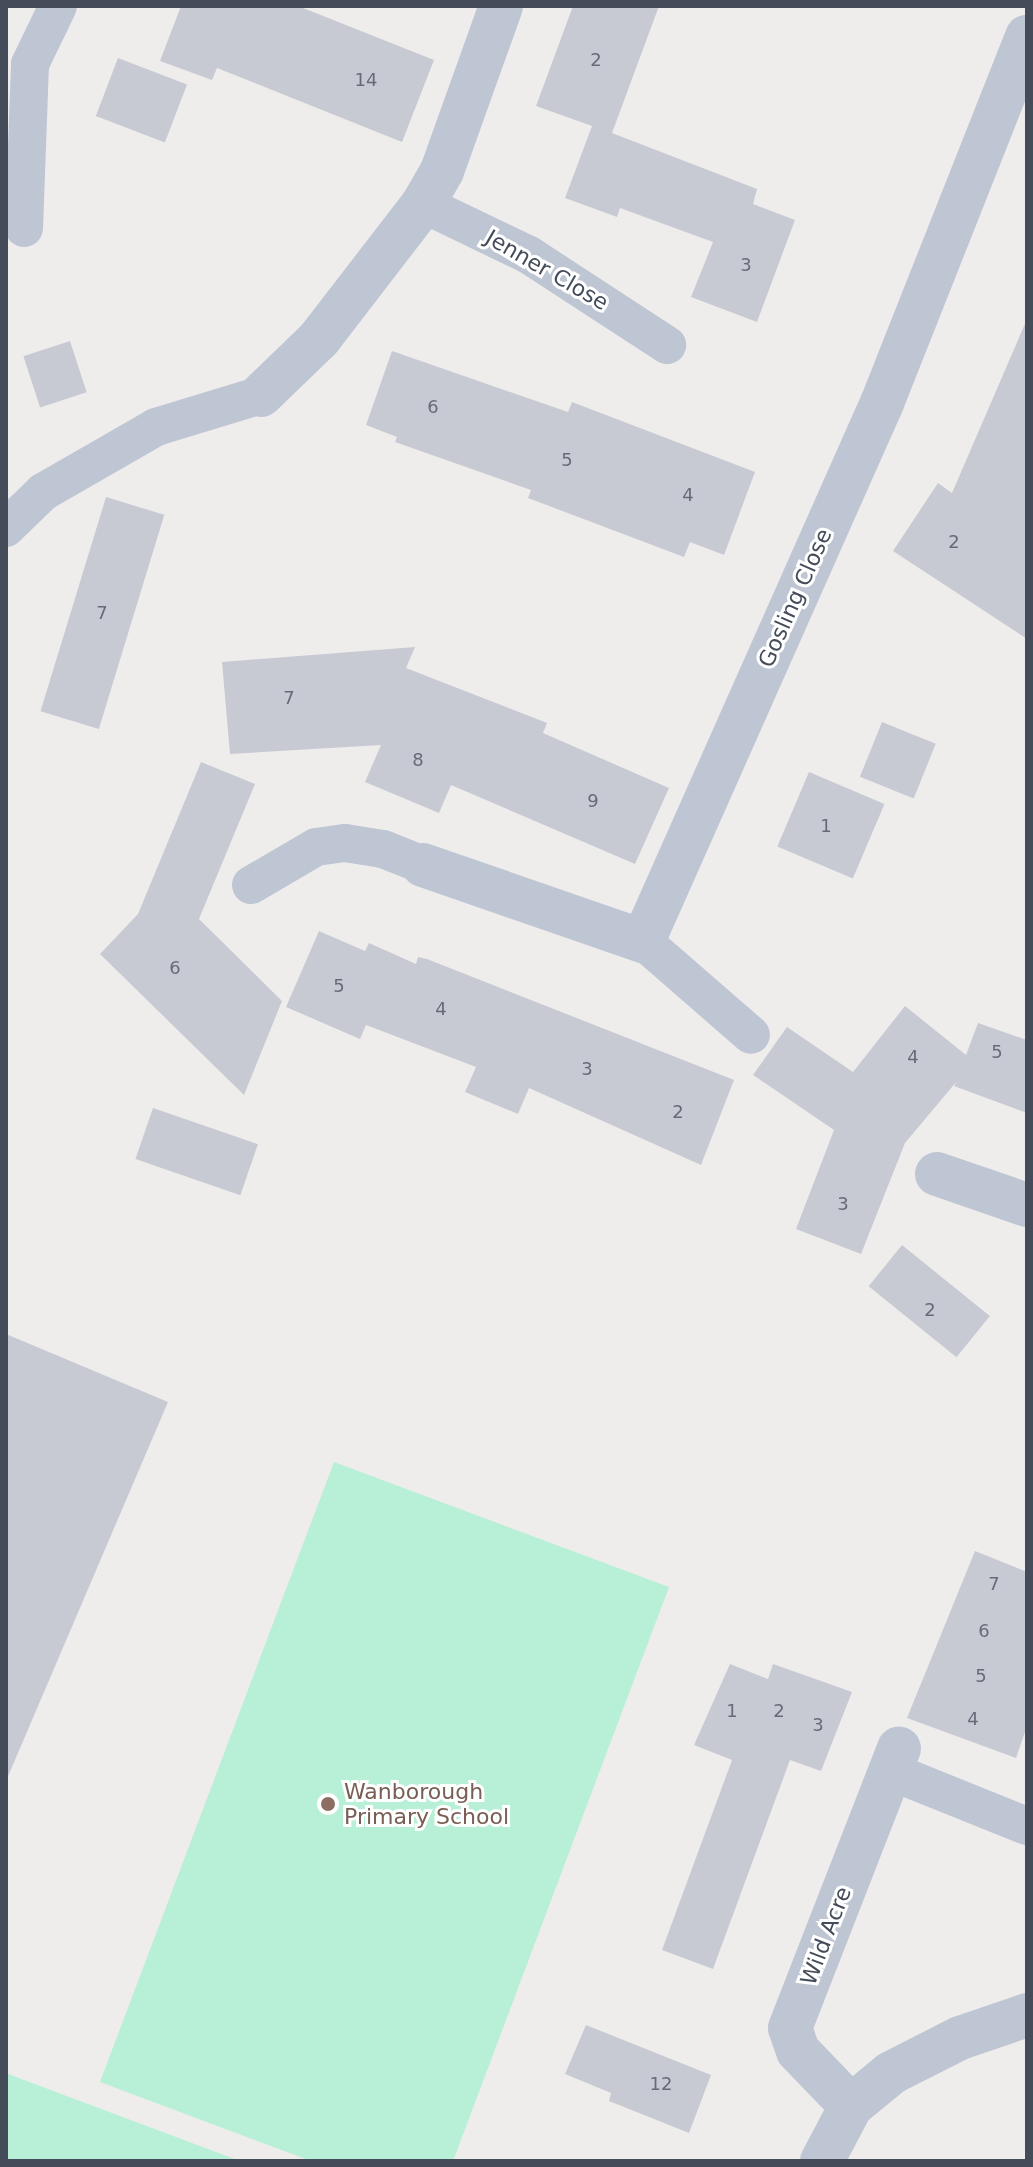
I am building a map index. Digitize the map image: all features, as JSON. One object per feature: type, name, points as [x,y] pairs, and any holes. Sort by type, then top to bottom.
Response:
[{"type":"street","points":[[261,395],[319,339],[423,204],[442,171],[501,6]]},
{"type":"street","name":"Gosling Close","points":[[643,941],[882,403],[1027,37]]},
{"type":"street","points":[[423,865],[643,941]]},
{"type":"street","points":[[937,1174],[1027,1205]]},
{"type":"street","name":"Wild Acre","points":[[851,2106],[798,2051],[790,2028],[895,1760]]},
{"type":"street","points":[[822,2161],[851,2106],[923,2055],[1027,2015]]},
{"type":"lane","points":[[24,228],[30,64],[58,6]]},
{"type":"lane","name":"Jenner Close","points":[[423,204],[529,255],[667,345]]},
{"type":"lane","points":[[6,528],[43,492],[156,427],[261,395]]},
{"type":"lane","points":[[251,885],[316,847],[345,843],[423,865]]},
{"type":"lane","points":[[643,941],[751,1035]]},
{"type":"lane","points":[[895,1760],[1027,1826]]},
{"type":"green space","points":[[334,1462],[669,1587],[453,2161],[311,2161],[100,2082]]},
{"type":"green space","points":[[6,2073],[16,2077],[240,2161],[6,2161]]},
{"type":"building","points":[[181,6],[298,6],[434,60],[402,142],[217,68],[212,80],[160,61]]},
{"type":"building","points":[[573,6],[659,6],[612,133],[757,189],[753,204],[795,220],[757,322],[691,297],[713,242],[620,208],[617,217],[565,198],[592,126],[536,106]]},
{"type":"building","points":[[118,58],[187,85],[165,142],[96,116]]},
{"type":"building","points":[[1027,319],[1027,639],[893,551],[938,483],[952,493]]},
{"type":"building","points":[[70,341],[87,392],[40,407],[23,356]]},
{"type":"building","points":[[392,351],[568,412],[572,402],[755,472],[724,555],[690,542],[684,557],[528,498],[531,490],[395,442],[397,437],[366,425]]},
{"type":"building","points":[[106,497],[164,515],[99,729],[41,711]]},
{"type":"building","points":[[415,647],[406,668],[547,723],[543,733],[669,788],[635,864],[451,785],[439,813],[365,782],[381,745],[230,754],[222,662]]},
{"type":"building","points":[[882,722],[936,744],[914,798],[860,777]]},
{"type":"building","points":[[201,762],[255,784],[199,919],[282,1001],[244,1095],[100,954],[138,914]]},
{"type":"building","points":[[809,772],[884,804],[853,879],[777,847]]},
{"type":"building","points":[[319,931],[365,951],[369,943],[416,964],[418,957],[427,959],[734,1080],[701,1165],[529,1088],[518,1114],[465,1092],[476,1067],[366,1025],[360,1039],[286,1007]]},
{"type":"building","points":[[905,1006],[966,1055],[978,1023],[1027,1040],[1027,1113],[954,1086],[957,1081],[905,1143],[861,1254],[796,1229],[834,1130],[753,1075],[787,1027],[853,1072]]},
{"type":"building","points":[[153,1108],[258,1144],[240,1195],[135,1159]]},
{"type":"building","points":[[902,1245],[990,1316],[956,1357],[869,1286]]},
{"type":"building","points":[[6,1334],[168,1402],[6,1781]]},
{"type":"building","points":[[975,1551],[1027,1572],[1027,1726],[1016,1758],[907,1718]]},
{"type":"building","points":[[730,1664],[768,1679],[773,1664],[852,1692],[821,1771],[790,1760],[713,1969],[662,1950],[732,1760],[694,1745]]},
{"type":"building","points":[[586,2025],[711,2075],[689,2133],[609,2101],[611,2093],[565,2074]]},
{"type":"place","name":"Wanborough Primary School","points":[[328,1804]]}]
